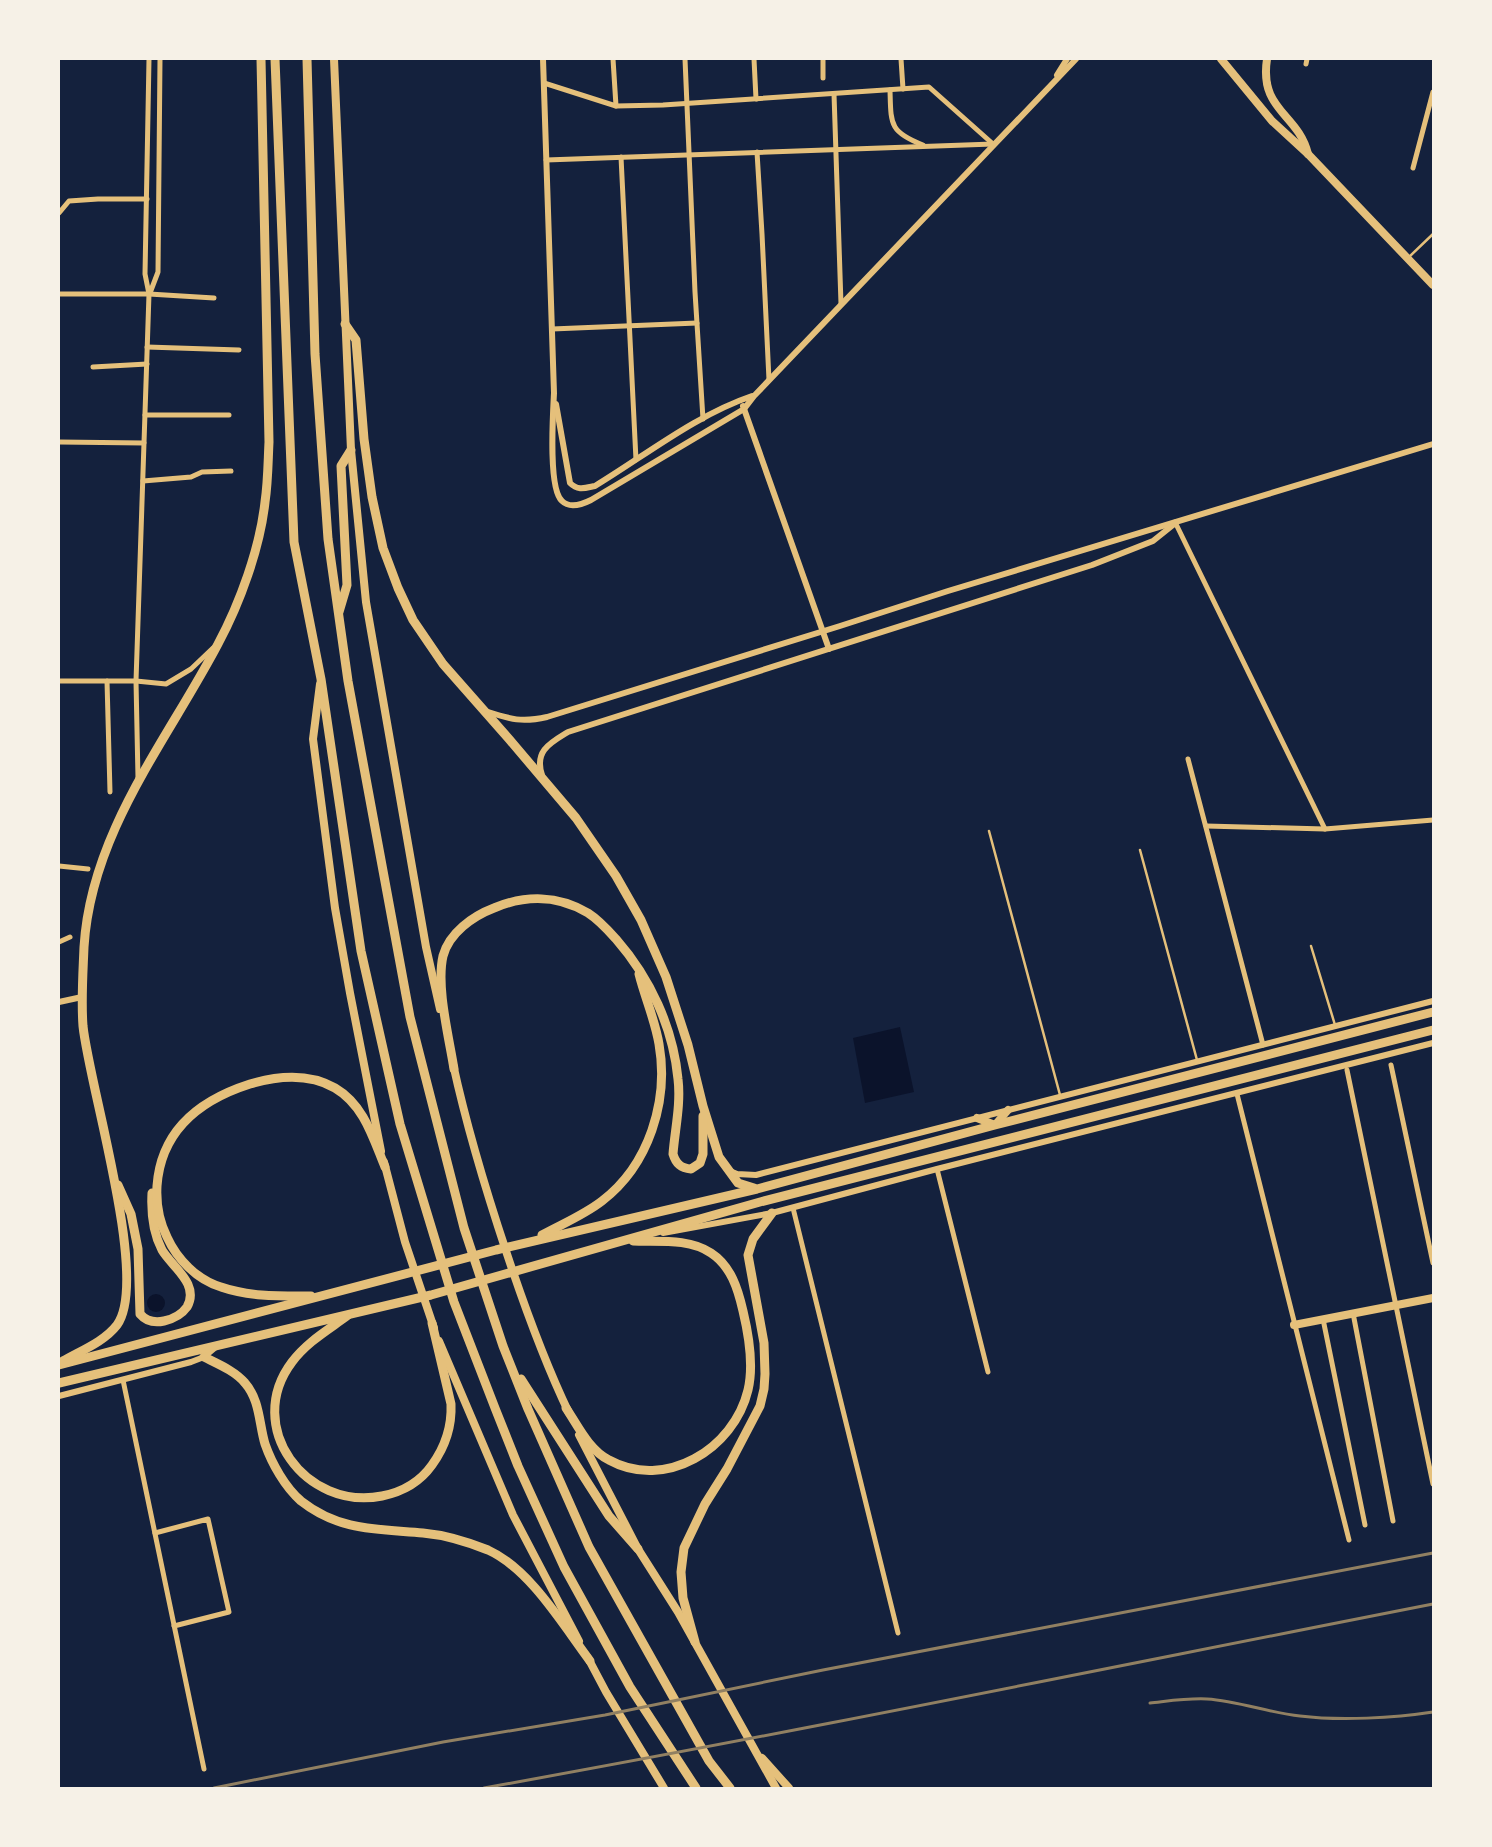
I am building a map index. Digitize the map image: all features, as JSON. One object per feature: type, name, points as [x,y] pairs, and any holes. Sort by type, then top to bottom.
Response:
[{"type":"highway","points":[[59,1364],[106,1336],[116,1325],[123,1312],[127,1288],[119,1207],[84,1028],[82,997],[84,944],[90,900],[112,836],[138,781],[219,643],[240,593],[255,547],[265,504],[269,442],[261,59]]},
{"type":"highway","points":[[275,59],[294,542],[320,679],[361,952],[400,1124],[454,1302],[501,1425],[564,1566],[630,1687],[696,1788]]},
{"type":"highway","points":[[306,59],[315,354],[328,539],[338,617],[410,1017],[464,1228],[486,1296],[528,1409],[590,1547],[665,1685],[709,1761],[730,1788]]},
{"type":"highway","points":[[345,324],[356,340],[364,438],[372,497],[383,548],[398,588],[413,620],[444,664],[584,831],[616,876],[641,920],[666,977],[688,1045],[703,1106],[719,1157],[738,1183],[757,1188]]},
{"type":"highway","points":[[338,617],[347,585],[341,466],[351,450]]},
{"type":"highway","points":[[454,1069],[441,974],[444,955],[452,938],[474,918],[490,910],[519,900],[549,899],[566,903],[588,913],[601,922],[628,953],[648,984],[660,1010],[674,1056],[678,1078],[679,1099],[673,1154],[676,1162],[681,1167],[691,1169],[700,1163],[703,1154],[703,1106]]},
{"type":"highway","points":[[528,1242],[602,1201],[628,1174],[647,1144],[658,1110],[662,1064],[656,1025],[637,967]]},
{"type":"highway","points":[[59,1364],[528,1242],[757,1188],[996,1124],[1433,1012]]},
{"type":"highway","points":[[59,1383],[440,1293],[760,1202],[1433,1030]]},
{"type":"highway","points":[[114,1179],[125,1198],[133,1222],[140,1267],[140,1314],[144,1319],[153,1322],[164,1322],[175,1318],[183,1312],[190,1296],[185,1278],[162,1249],[155,1229],[152,1190],[169,1143],[185,1120],[195,1111],[218,1097],[240,1087],[278,1078],[301,1078],[317,1081],[335,1088],[348,1099],[366,1121],[384,1167]]},
{"type":"highway","points":[[158,1176],[157,1196],[160,1224],[173,1250],[192,1272],[219,1287],[248,1295],[321,1297]]},
{"type":"highway","points":[[695,1642],[683,1598],[682,1572],[684,1548],[704,1504],[727,1469],[760,1406],[765,1381],[764,1342],[748,1255],[753,1240],[772,1214]]},
{"type":"highway","points":[[566,1408],[589,1442],[608,1460],[620,1465],[646,1470],[681,1466],[710,1449],[734,1423],[746,1400],[750,1375],[747,1327],[732,1276],[726,1267],[712,1253],[692,1244],[683,1242],[623,1241]]},
{"type":"highway","points":[[351,1313],[304,1348],[291,1363],[277,1393],[275,1409],[280,1443],[290,1460],[300,1471],[325,1490],[357,1498],[389,1495],[418,1481],[437,1458],[444,1444],[452,1416],[451,1404],[432,1323]]},
{"type":"highway","points":[[204,1357],[233,1373],[246,1384],[254,1400],[265,1443],[273,1463],[283,1480],[299,1499],[321,1515],[364,1529],[425,1533],[458,1540],[490,1551],[510,1564],[525,1578],[542,1597],[590,1661]]},
{"type":"highway","points":[[510,1362],[609,1516],[638,1549]]},
{"type":"main road","points":[[334,59],[351,450],[366,602],[426,947],[454,1069],[481,1174],[495,1219],[548,1370],[596,1470],[638,1549],[695,1642],[776,1788]]},
{"type":"main road","points":[[1221,59],[1272,120],[1308,154],[1433,285]]},
{"type":"main road","points":[[1267,59],[1266,88],[1272,100],[1305,141],[1308,154]]},
{"type":"main road","points":[[320,679],[313,739],[337,917],[384,1167],[405,1242],[432,1323],[513,1515],[606,1692],[664,1788]]},
{"type":"main road","points":[[977,1118],[996,1124],[1008,1110]]},
{"type":"main road","points":[[1294,1325],[1433,1298]]},
{"type":"main road","points":[[752,1747],[789,1788]]},
{"type":"street","points":[[138,781],[136,681],[149,294],[145,274],[149,59]]},
{"type":"street","points":[[149,294],[158,272],[160,59]]},
{"type":"street","points":[[543,59],[554,393],[552,442],[556,490],[560,500],[567,505],[582,505],[744,409],[841,304],[1076,59]]},
{"type":"street","points":[[613,59],[616,106]]},
{"type":"street","points":[[685,59],[703,419]]},
{"type":"street","points":[[754,59],[756,99]]},
{"type":"street","points":[[823,59],[824,78]]},
{"type":"street","points":[[901,59],[903,89]]},
{"type":"street","points":[[1051,85],[1067,59]]},
{"type":"street","points":[[544,83],[616,106],[929,87],[993,144]]},
{"type":"street","points":[[890,90],[891,118],[894,126],[906,139],[926,146]]},
{"type":"street","points":[[1413,168],[1433,92]]},
{"type":"street","points":[[834,94],[841,304]]},
{"type":"street","points":[[546,160],[993,144]]},
{"type":"street","points":[[757,152],[769,380]]},
{"type":"street","points":[[621,157],[636,460]]},
{"type":"street","points":[[59,213],[70,201],[146,199]]},
{"type":"street","points":[[59,294],[149,294],[214,298]]},
{"type":"street","points":[[552,330],[697,323]]},
{"type":"street","points":[[148,347],[239,350]]},
{"type":"street","points":[[93,367],[147,364]]},
{"type":"street","points":[[554,393],[562,433],[566,473],[570,483],[575,488],[596,486],[703,419],[740,400],[754,396]]},
{"type":"street","points":[[740,400],[829,649]]},
{"type":"street","points":[[145,415],[229,416]]},
{"type":"street","points":[[59,442],[144,443]]},
{"type":"street","points":[[484,711],[510,719],[529,721],[823,631],[956,588],[1433,444]]},
{"type":"street","points":[[143,481],[191,477],[202,472],[231,472]]},
{"type":"street","points":[[544,782],[540,769],[541,758],[547,744],[568,732],[1092,564],[1154,540],[1175,522]]},
{"type":"street","points":[[1175,522],[1325,829]]},
{"type":"street","points":[[59,680],[136,681],[166,684],[191,669],[219,643]]},
{"type":"street","points":[[107,681],[110,792]]},
{"type":"street","points":[[1188,759],[1263,1045]]},
{"type":"street","points":[[1206,826],[1325,829],[1433,820]]},
{"type":"street","points":[[59,866],[88,869]]},
{"type":"street","points":[[59,942],[70,937]]},
{"type":"street","points":[[59,1002],[82,997]]},
{"type":"street","points":[[727,1170],[737,1174],[756,1175],[1433,1001]]},
{"type":"street","points":[[623,1241],[772,1214],[937,1169],[1433,1043]]},
{"type":"street","points":[[1392,1065],[1433,1263]]},
{"type":"street","points":[[1346,1070],[1433,1484]]},
{"type":"street","points":[[1236,1094],[1349,1540]]},
{"type":"street","points":[[934,1158],[988,1372]]},
{"type":"street","points":[[793,1208],[898,1633]]},
{"type":"street","points":[[1353,1313],[1393,1522]]},
{"type":"street","points":[[1323,1319],[1365,1525]]},
{"type":"street","points":[[59,1396],[191,1362],[204,1357],[217,1346]]},
{"type":"street","points":[[123,1380],[204,1769]]},
{"type":"street","points":[[155,1533],[208,1519],[229,1612],[174,1626]]},
{"type":"lane","points":[[1408,258],[1433,234]]},
{"type":"lane","points":[[990,831],[1060,1097]]},
{"type":"lane","points":[[1140,850],[1198,1062]]},
{"type":"lane","points":[[1311,946],[1335,1026]]},
{"type":"water","points":[[900,1027],[914,1092],[865,1103],[853,1038]]},
{"type":"water","points":[[156,1294],[162,1297],[165,1303],[162,1309],[156,1312],[150,1309],[147,1303],[150,1297]]},
{"type":"railway","points":[[214,1788],[443,1742],[605,1715],[823,1670],[1433,1553]]},
{"type":"railway","points":[[484,1788],[840,1721],[1433,1604]]},
{"type":"railway","points":[[1150,1703],[1207,1699],[1316,1718],[1349,1719],[1433,1712]]}]
